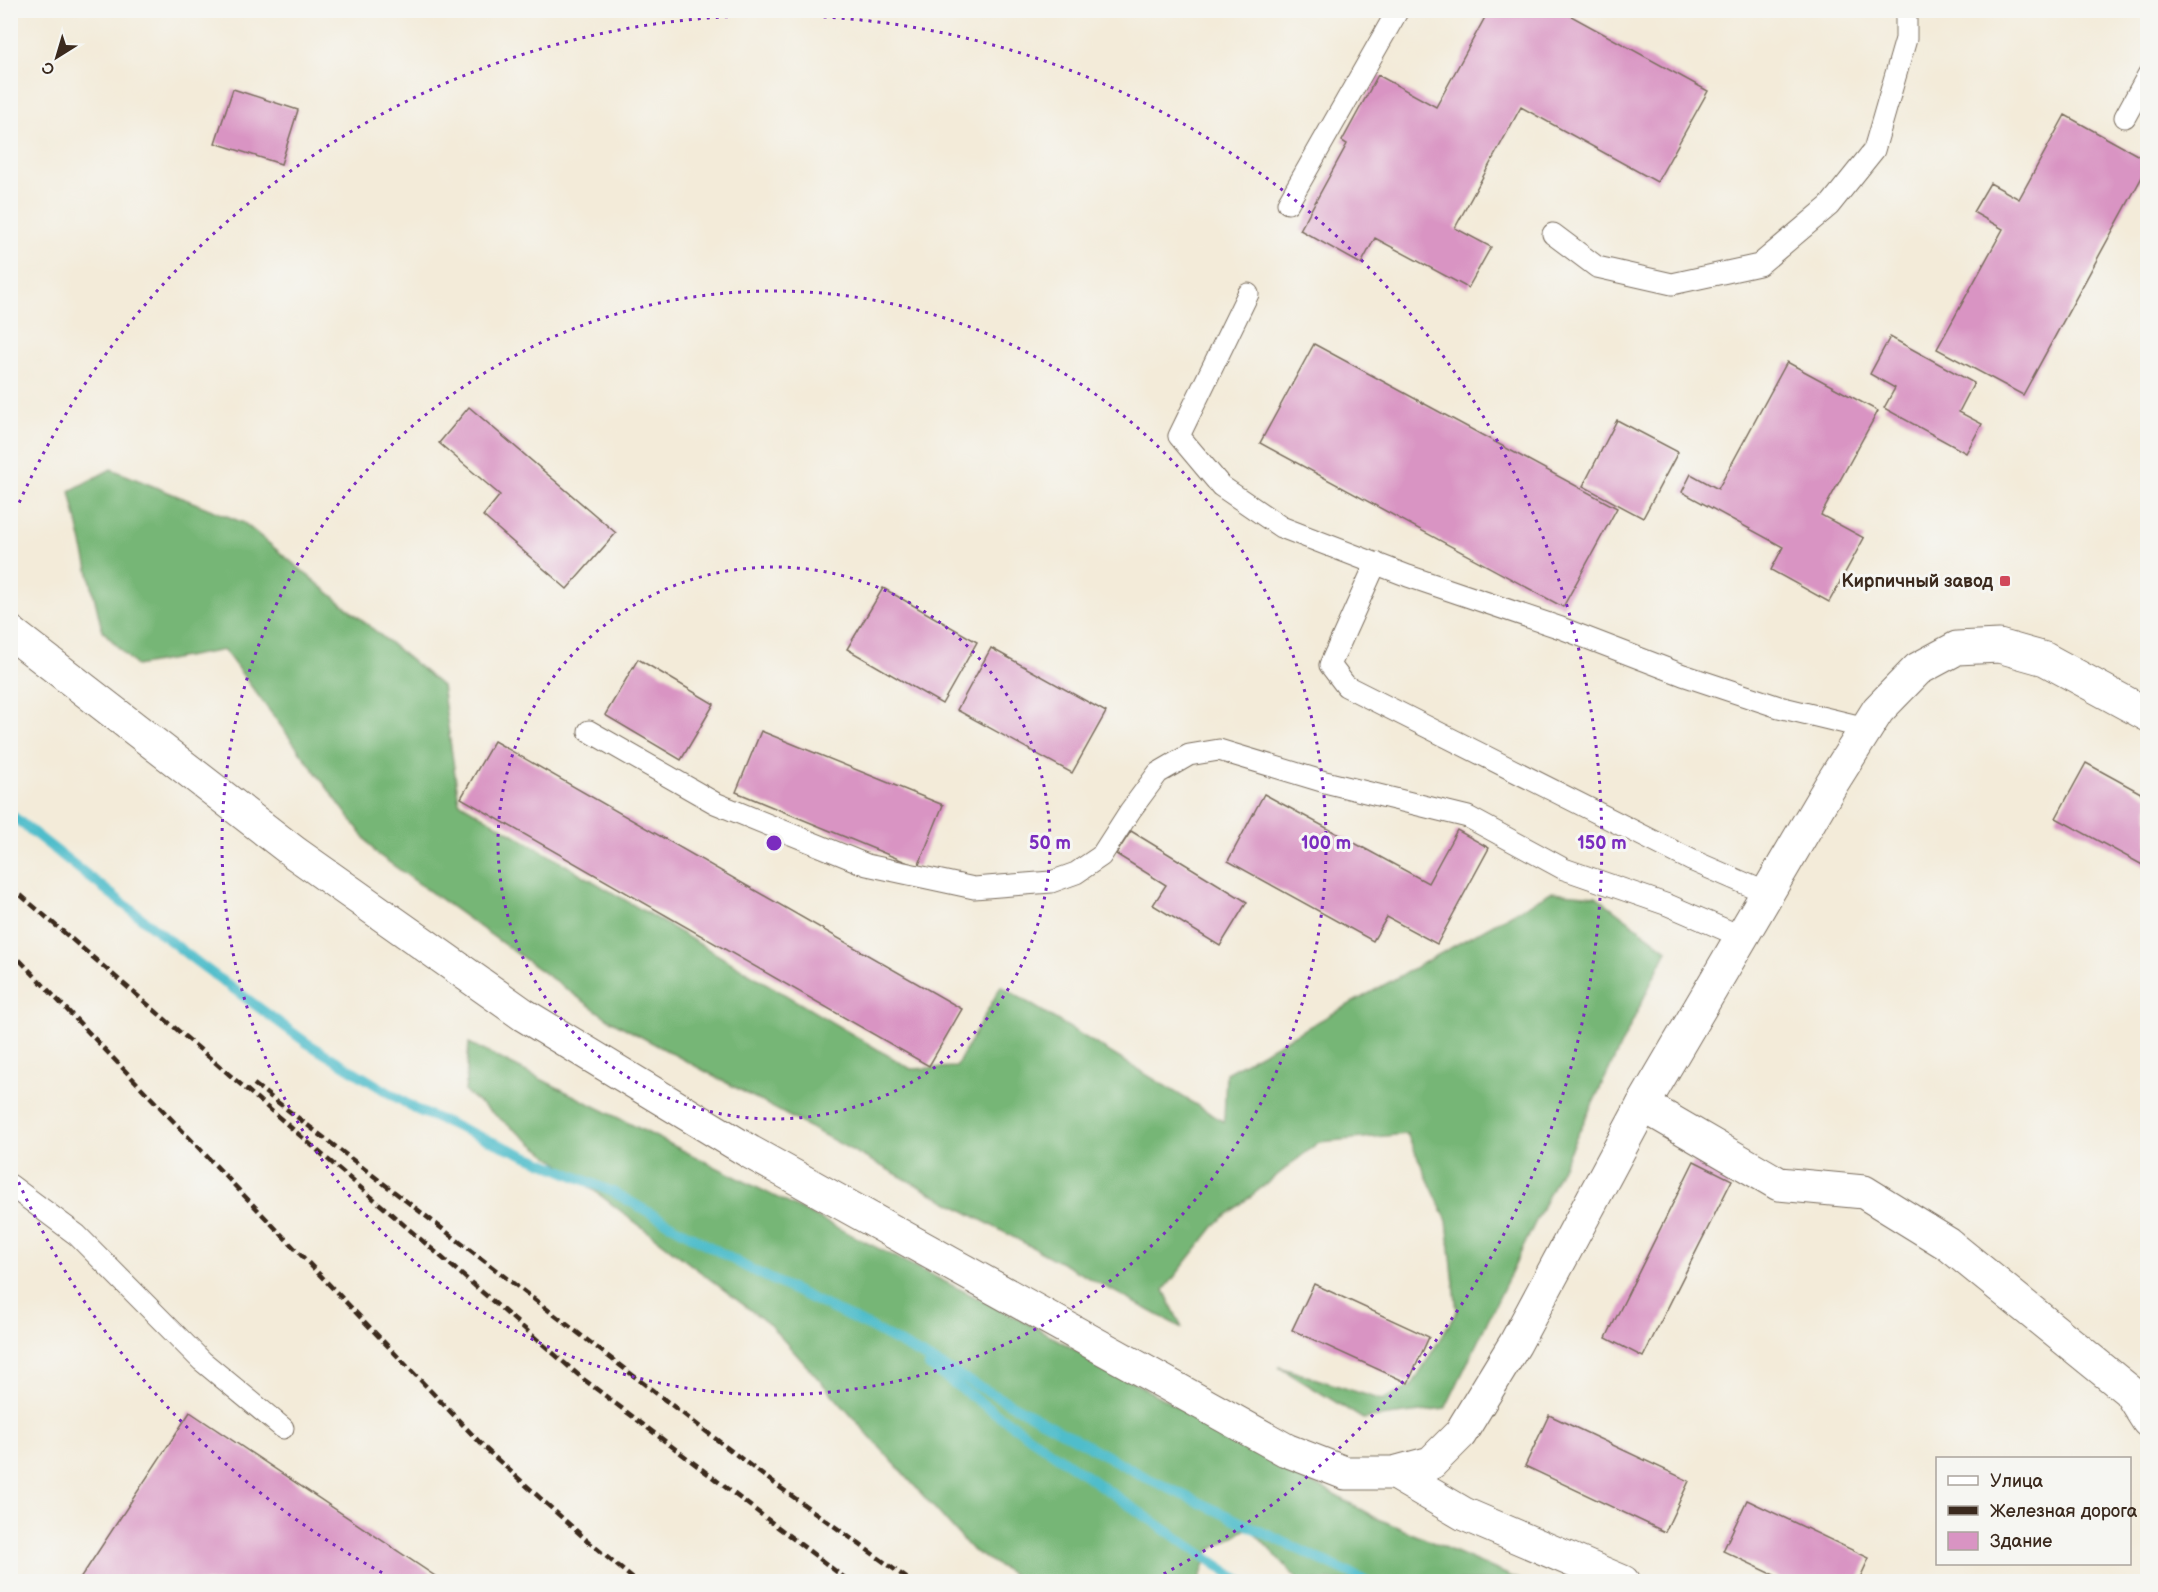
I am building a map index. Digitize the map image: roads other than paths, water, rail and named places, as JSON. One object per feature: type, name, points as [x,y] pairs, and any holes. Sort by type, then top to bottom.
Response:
[{"type":"street","points":[[10,632],[295,853],[524,1015],[750,1152],[1286,1450],[1345,1473],[1394,1473],[1431,1463],[1460,1434],[1515,1344],[1643,1105],[1767,893],[1878,710],[1918,669],[1958,648],[1999,646],[2045,659],[2148,716]]},
{"type":"street","points":[[1643,1105],[1779,1184],[1864,1192],[1929,1232],[1948,1244],[2128,1391],[2148,1421]]},
{"type":"street","points":[[1394,1473],[1464,1514],[1623,1581]]},
{"type":"lane","points":[[1288,203],[1398,10]]},
{"type":"lane","points":[[1553,234],[1597,267],[1672,284],[1759,265],[1829,206],[1874,150],[1906,39],[1906,10]]},
{"type":"lane","points":[[2125,117],[2148,75]]},
{"type":"lane","points":[[1248,294],[1179,436],[1221,486],[1281,527],[1376,563],[1561,628],[1683,675],[1779,707],[1866,728]]},
{"type":"lane","points":[[1376,563],[1330,665],[1346,686],[1691,860],[1767,893]]},
{"type":"lane","points":[[589,731],[715,803],[856,861],[974,888],[1051,882],[1076,873],[1101,855],[1158,773],[1189,755],[1219,750],[1325,782],[1468,818],[1564,869],[1668,905],[1742,937]]},
{"type":"lane","points":[[10,1185],[77,1235],[202,1361],[283,1428]]},
{"type":"waterway","points":[[10,814],[197,962],[307,1043],[419,1111],[613,1192],[748,1268],[868,1326],[1147,1478],[1368,1582]]},
{"type":"waterway","points":[[929,1366],[1242,1582]]},
{"type":"railway","points":[[10,886],[582,1378],[850,1582]]},
{"type":"railway","points":[[10,950],[487,1450],[637,1582]]},
{"type":"railway","points":[[254,1084],[764,1476],[912,1582]]},
{"type":"place","name":"Кирпичный завод","points":[[2005,581]]}]
